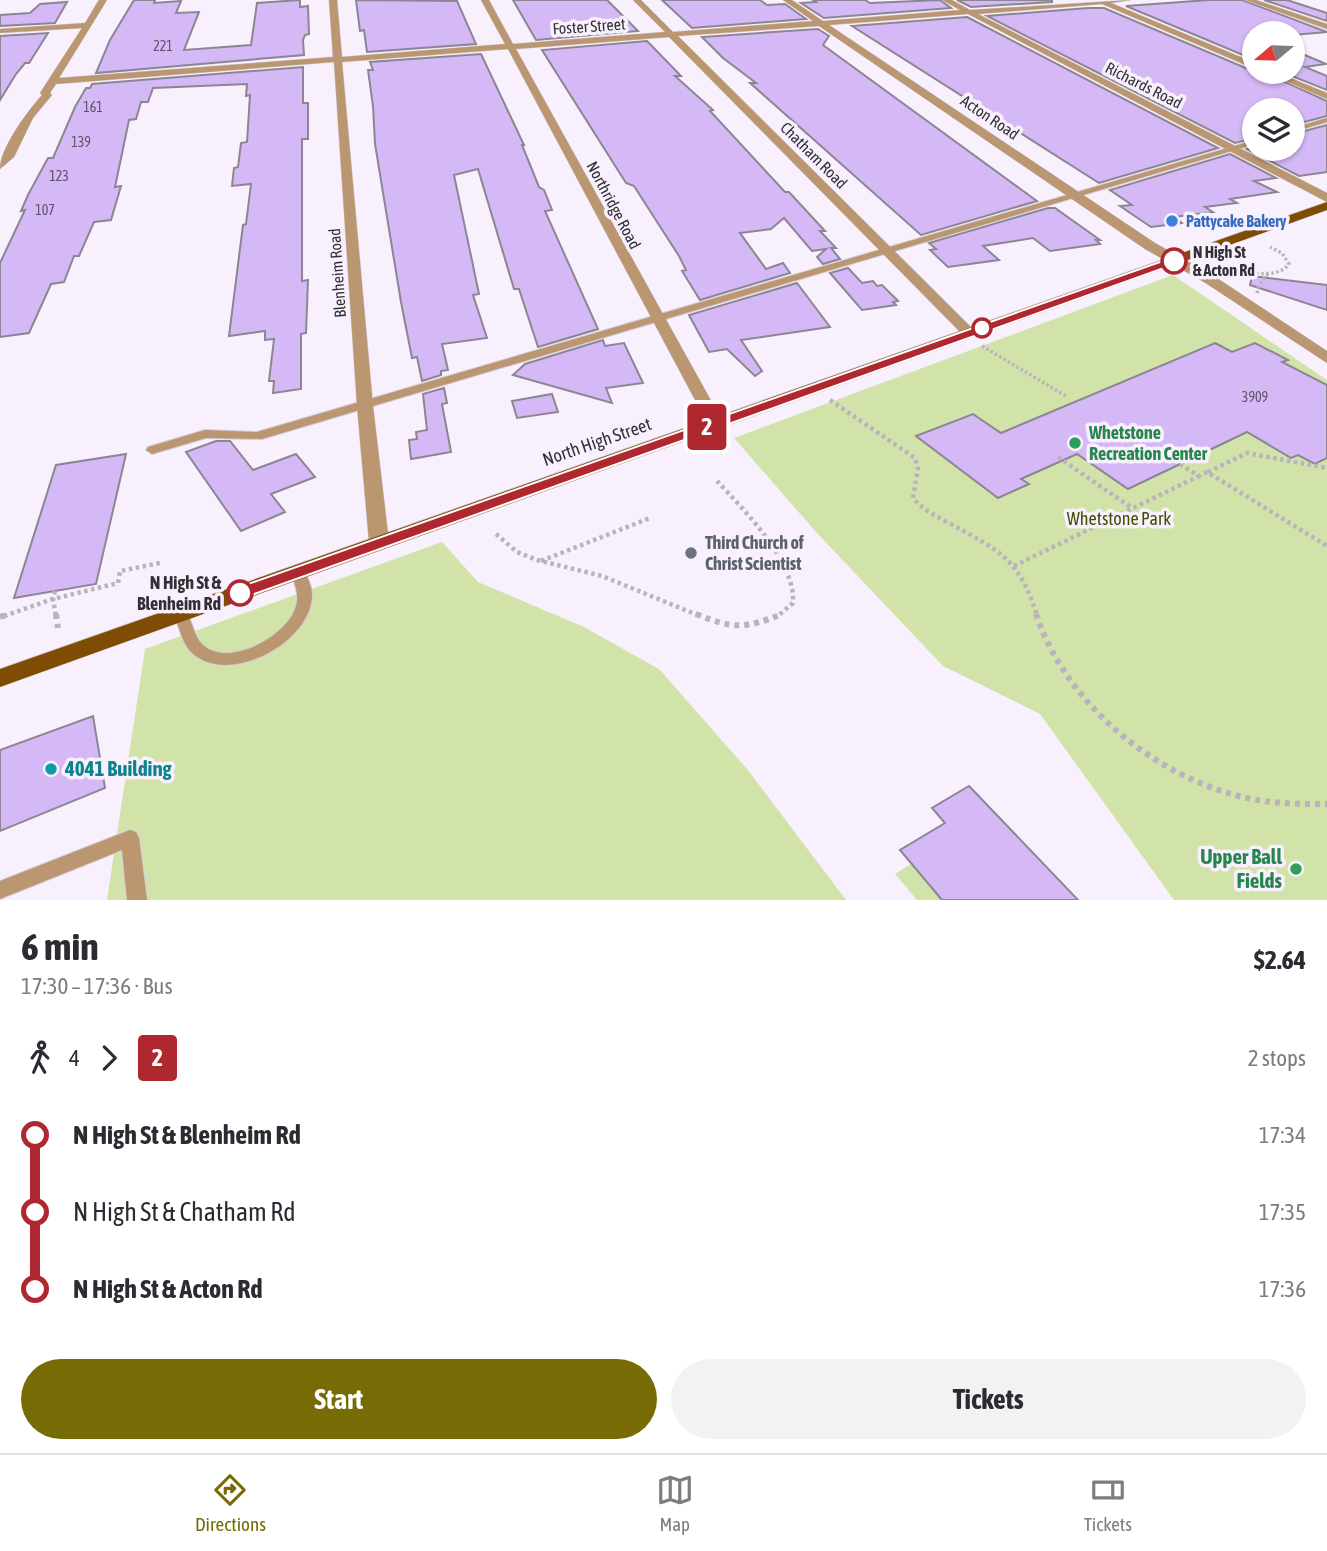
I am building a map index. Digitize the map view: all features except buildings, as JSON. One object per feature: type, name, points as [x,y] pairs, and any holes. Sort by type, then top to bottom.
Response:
[{"type":"main road","name":"North High Street","points":[[0,678],[1327,206]]},
{"type":"street","points":[[0,166],[22,132],[20,129],[42,102],[103,0]]},
{"type":"street","name":"Blenheim Road","points":[[333,0],[365,406],[379,542]]},
{"type":"street","name":"Northridge Road","points":[[485,0],[716,424]]},
{"type":"street","name":"Chatham Road","points":[[637,0],[969,333]]},
{"type":"street","name":"Acton Road","points":[[787,0],[1174,261],[1209,279],[1327,358]]},
{"type":"street","name":"Richards Road","points":[[946,0],[1327,198]]},
{"type":"street","name":"Foster Street","points":[[53,81],[1127,0]]},
{"type":"street","points":[[1250,0],[1327,27]]},
{"type":"street","points":[[1100,1],[1242,61]]},
{"type":"street","points":[[0,31],[88,25]]},
{"type":"street","points":[[1298,84],[1327,96]]},
{"type":"lane","points":[[1305,127],[1327,120]]},
{"type":"lane","points":[[152,450],[205,433],[258,436],[1242,146]]},
{"type":"lane","points":[[181,614],[195,647],[212,657],[229,659],[266,649],[284,637],[303,604],[305,594],[298,572]]},
{"type":"lane","points":[[0,890],[130,838],[137,900]]},
{"type":"path","points":[[1222,266],[1244,272],[1269,274],[1285,269],[1289,264],[1282,253],[1270,247]]},
{"type":"path","points":[[1258,298],[1257,288],[1269,274]]},
{"type":"path","points":[[969,333],[982,346],[1066,396]]},
{"type":"path","points":[[815,389],[915,458],[918,469],[913,498],[922,508],[1014,566],[1028,590],[1039,624],[1063,668],[1095,708],[1129,739],[1156,760],[1222,791],[1265,802],[1306,806],[1327,804]]},
{"type":"path","points":[[1014,566],[1247,453],[1327,468]]},
{"type":"path","points":[[1058,457],[1133,508]]},
{"type":"path","points":[[1180,464],[1199,476]]},
{"type":"path","points":[[1207,472],[1327,547]]},
{"type":"path","points":[[496,534],[517,552],[541,561],[602,576],[713,621],[739,627],[760,623],[784,613],[793,603],[794,588],[761,528],[717,481]]},
{"type":"path","points":[[541,561],[650,518]]},
{"type":"path","points":[[0,617],[53,599],[118,583],[120,571],[160,563]]},
{"type":"path","points":[[55,591],[53,599],[58,628]]},
{"type":"green space","name":"Whetstone Park","points":[[1173,275],[1327,380],[1327,900],[1174,900],[1040,714],[943,666],[816,532],[734,438]]},
{"type":"green space","points":[[442,542],[478,582],[584,627],[659,669],[747,769],[846,900],[107,900],[145,649]]},
{"type":"green space","points":[[911,864],[942,900],[917,900],[895,874]]},
{"type":"bus line","name":"2","points":[[240,593],[1174,261]]},
{"type":"place","name":"Pattycake Bakery","points":[[1172,221]]},
{"type":"place","name":"N High St & Acton Rd","points":[[1174,261]]},
{"type":"place","name":"Whetstone Recreation Center","points":[[1075,443]]},
{"type":"place","name":"Third Church of Christ Scientist","points":[[691,553]]},
{"type":"place","name":"N High St & Blenheim Rd","points":[[240,593]]},
{"type":"place","name":"4041 Building","points":[[51,769]]},
{"type":"place","name":"Upper Ball Fields","points":[[1296,869]]}]
